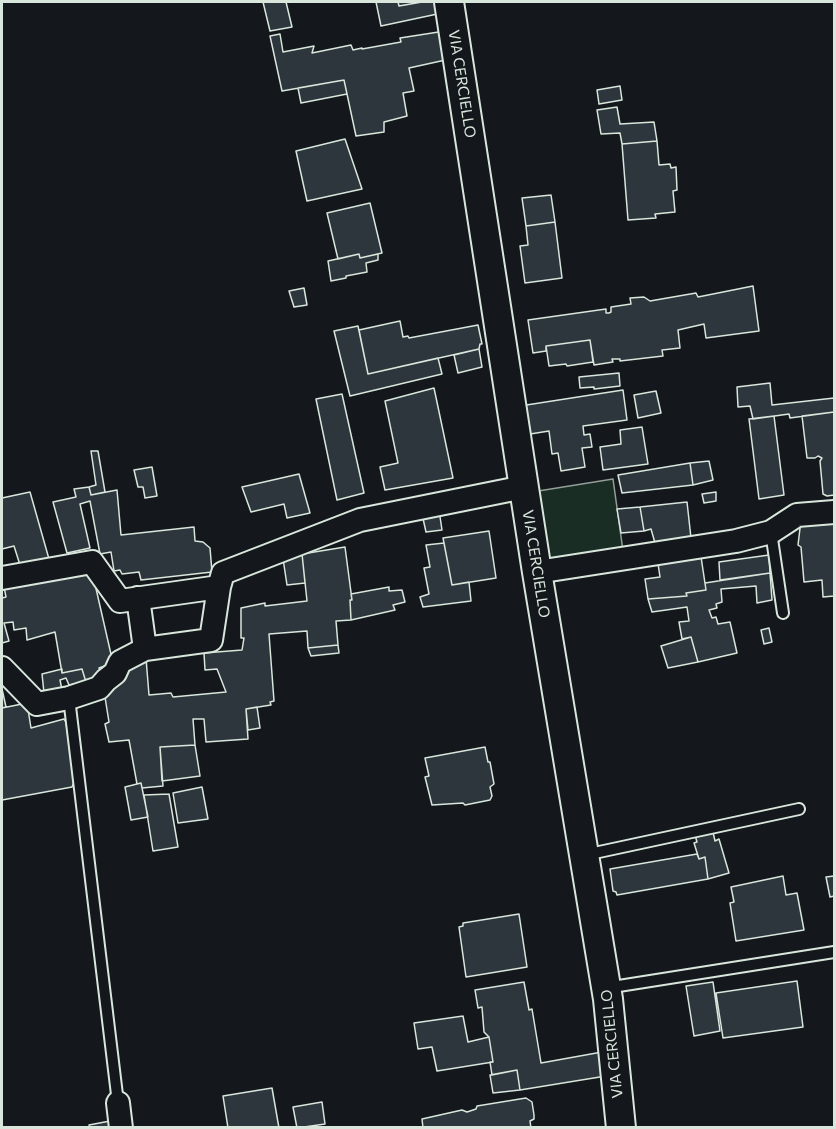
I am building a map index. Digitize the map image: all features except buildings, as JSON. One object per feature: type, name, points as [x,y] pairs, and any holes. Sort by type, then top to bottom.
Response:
[{"type":"street","name":"VIA CERCIELLO","points":[[449,2],[537,572],[606,988],[621,1128]]},
{"type":"street","points":[[2,668],[37,704],[69,698],[99,688],[115,673],[120,662],[145,649],[211,640],[223,573],[360,520],[524,487]]},
{"type":"street","points":[[537,572],[736,541],[771,532],[797,515],[834,512]]},
{"type":"street","points":[[2,578],[92,562],[120,601],[219,587]]},
{"type":"street","points":[[138,598],[145,649]]},
{"type":"street","points":[[118,1103],[121,1128]]},
{"type":"lane","points":[[771,532],[783,614]]},
{"type":"lane","points":[[69,698],[118,1103]]},
{"type":"lane","points":[[585,855],[799,809]]},
{"type":"lane","points":[[606,988],[834,952]]},
{"type":"green space","points":[[613,479],[623,551],[551,562],[543,558],[532,492]]}]
